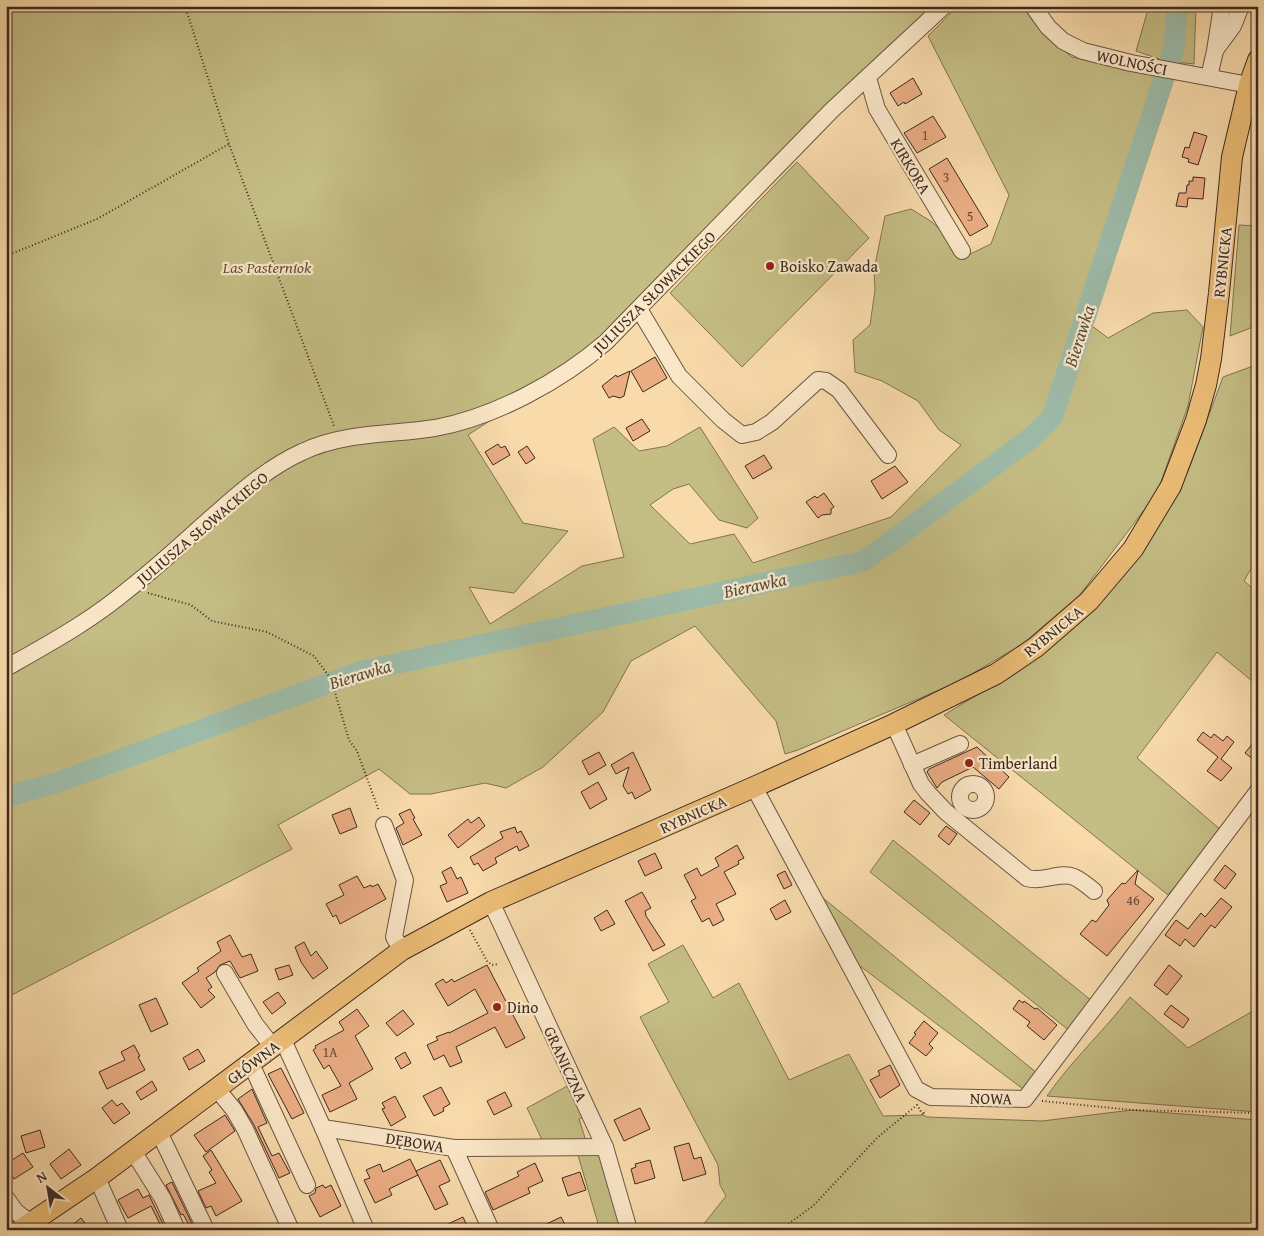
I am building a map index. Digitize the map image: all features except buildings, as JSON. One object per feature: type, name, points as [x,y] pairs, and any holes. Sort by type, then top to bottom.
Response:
[{"type":"main road","name":"RYBNICKA","points":[[490,902],[894,724],[996,674],[1043,642],[1089,601],[1133,548],[1172,486],[1196,420],[1206,385],[1219,293],[1232,157],[1249,85],[1258,60]]},
{"type":"main road","name":"GŁÓWNA","points":[[29,1228],[402,950],[490,902]]},
{"type":"street","name":"JULIUSZA SŁOWACKIEGO","points":[[6,668],[68,634],[130,588],[253,483],[301,452],[338,439],[434,428],[459,423],[482,415],[543,386],[585,361],[606,342],[832,110],[944,6]]},
{"type":"street","name":"WOLNOŚCI","points":[[1033,6],[1048,27],[1063,41],[1084,51],[1130,63],[1249,85]]},
{"type":"street","points":[[1209,77],[1222,6]]},
{"type":"street","points":[[1215,51],[1233,26],[1241,6]]},
{"type":"street","name":"KIRKORA","points":[[868,78],[877,109],[962,251]]},
{"type":"street","points":[[639,308],[679,376],[723,420],[742,435],[756,432],[772,422],[818,380],[826,381],[839,390],[888,455]]},
{"type":"street","points":[[894,724],[921,784],[928,793],[960,813],[1027,878],[1034,880],[1062,876],[1073,877],[1094,890]]},
{"type":"street","points":[[912,765],[960,744]]},
{"type":"street","points":[[754,787],[916,1088],[931,1097]]},
{"type":"street","name":"NOWA","points":[[931,1097],[1025,1099],[1258,791]]},
{"type":"street","points":[[384,825],[405,880],[394,938],[402,950]]},
{"type":"street","name":"GRANICZNA","points":[[490,902],[605,1147],[629,1230]]},
{"type":"street","points":[[225,973],[255,1024],[278,1043],[323,1128],[366,1230]]},
{"type":"street","points":[[251,1064],[307,1184]]},
{"type":"street","points":[[217,1089],[234,1110],[245,1128],[291,1230]]},
{"type":"street","name":"DĘBOWA","points":[[323,1128],[454,1148],[605,1147]]},
{"type":"street","points":[[159,1132],[206,1230]]},
{"type":"street","points":[[454,1148],[491,1230]]},
{"type":"street","points":[[133,1152],[164,1199],[177,1230]]},
{"type":"street","points":[[97,1178],[120,1230]]},
{"type":"street","points":[[6,1198],[29,1228]]},
{"type":"path","points":[[185,6],[229,144],[338,439]]},
{"type":"path","points":[[6,256],[97,218],[229,144]]},
{"type":"path","points":[[130,588],[191,605],[212,620],[268,632],[314,656],[331,679],[349,740],[357,751],[384,825]]},
{"type":"path","points":[[463,917],[487,961],[492,966],[499,964]]},
{"type":"path","points":[[780,1230],[813,1206],[878,1136],[917,1106],[923,1115],[931,1097]]},
{"type":"path","points":[[1025,1099],[1132,1110],[1258,1113]]},
{"type":"green space","name":"Las Pasterniok","points":[[6,6],[932,6],[587,354],[543,386],[468,435],[523,523],[568,531],[514,593],[469,587],[490,624],[582,566],[624,557],[593,439],[614,427],[639,451],[667,446],[700,427],[758,518],[747,528],[719,520],[689,484],[673,489],[650,505],[690,544],[734,534],[753,563],[891,517],[961,445],[939,430],[918,401],[882,381],[855,372],[853,340],[870,325],[875,290],[874,270],[885,216],[911,209],[932,222],[962,251],[964,257],[991,244],[1009,195],[928,36],[958,6],[1022,6],[1042,33],[1072,57],[1159,76],[1079,316],[1108,338],[1153,313],[1187,310],[1203,327],[1188,406],[1157,493],[1079,596],[1021,645],[958,682],[785,754],[776,721],[695,626],[631,661],[603,712],[543,767],[506,788],[485,783],[431,794],[410,794],[379,769],[278,825],[292,849],[6,998],[6,797],[106,769],[197,739],[165,740],[6,791]]},
{"type":"green space","points":[[1149,6],[1196,6],[1194,64],[1165,61],[1136,51]]},
{"type":"green space","name":"Boisko Zawada","points":[[797,162],[869,238],[742,367],[670,293]]},
{"type":"green space","points":[[1258,204],[1258,325],[1230,336],[1239,225],[1256,226]]},
{"type":"green space","points":[[1258,360],[1258,556],[1244,581],[1258,593],[1258,686],[1217,652],[1137,758],[1221,830],[1168,895],[944,715],[1034,660],[1093,610],[1146,545],[1188,471],[1223,377],[1253,366]]},
{"type":"green space","points":[[893,840],[1092,1001],[1071,1032],[870,872]]},
{"type":"green space","points":[[817,893],[1037,1073],[1023,1089],[852,960]]},
{"type":"green space","points":[[683,945],[713,998],[739,983],[789,1080],[849,1054],[883,1116],[923,1115],[927,1117],[1042,1121],[1132,1110],[1258,1120],[1258,1230],[699,1230],[726,1196],[720,1185],[718,1165],[640,1017],[669,1002],[648,964]]},
{"type":"green space","points":[[1130,997],[1188,1048],[1253,1011],[1258,1005],[1258,1112],[1047,1096]]},
{"type":"green space","points":[[571,1084],[584,1117],[579,1119],[586,1141],[543,1142],[527,1108]]},
{"type":"green space","points":[[577,1152],[593,1152],[600,1156],[622,1230],[600,1230]]},
{"type":"waterway","name":"Bierawka","points":[[6,797],[59,782],[362,671],[864,561],[1027,441],[1052,418],[1174,48],[1177,6]]},
{"type":"place","name":"Boisko Zawada","points":[[770,266]]},
{"type":"place","name":"Timberland","points":[[969,763]]},
{"type":"place","name":"Dino","points":[[497,1007]]}]
